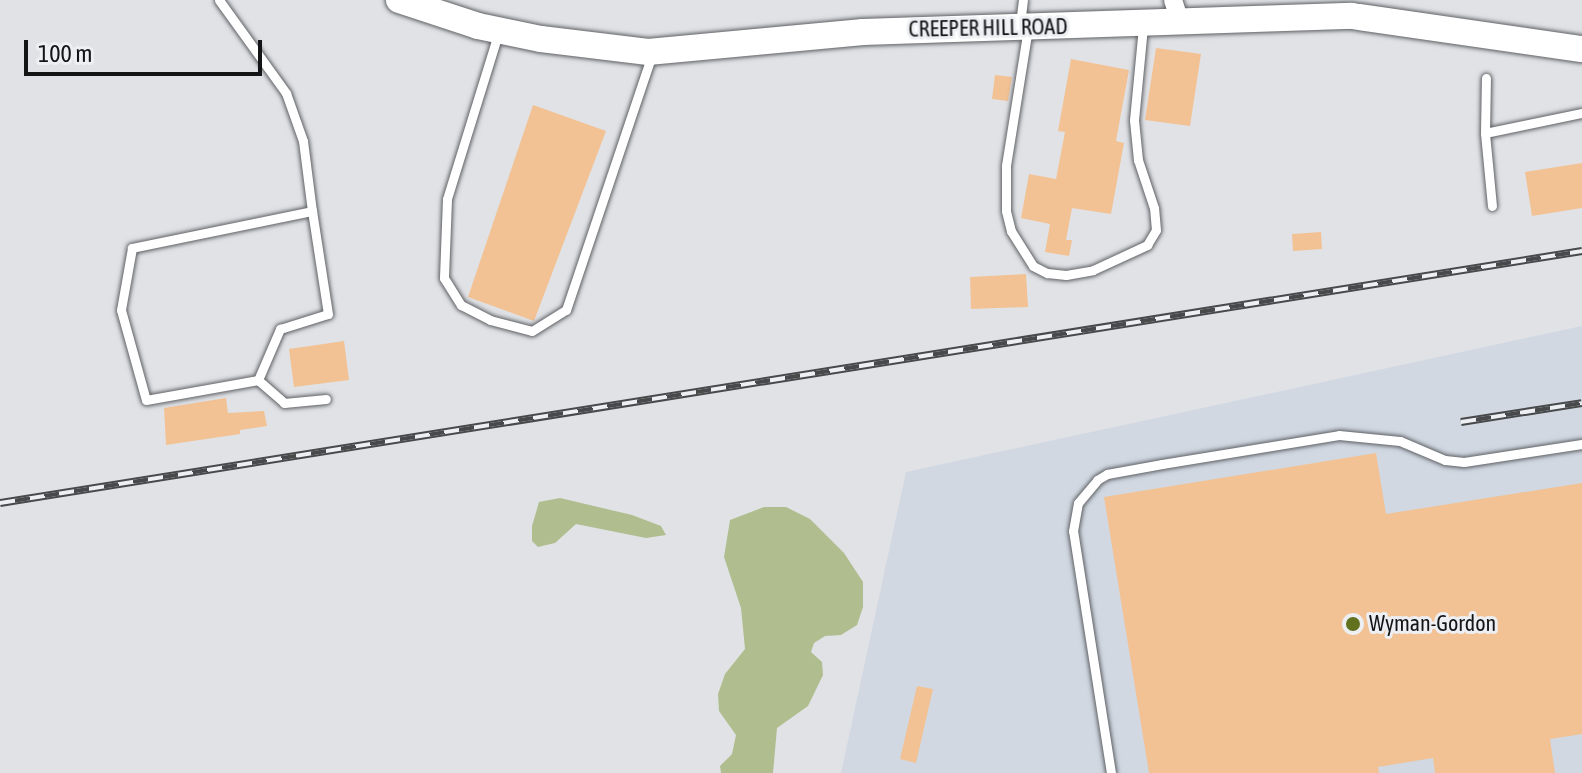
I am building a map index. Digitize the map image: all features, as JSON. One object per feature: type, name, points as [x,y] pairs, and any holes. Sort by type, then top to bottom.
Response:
[{"type":"street","name":"CREEPER HILL ROAD","points":[[399,0],[499,30],[541,39],[653,52],[863,32],[1143,24],[1177,11],[1352,16],[1582,49]]},
{"type":"lane","points":[[219,0],[286,93],[303,141],[328,314],[280,329],[258,380]]},
{"type":"lane","points":[[1023,0],[1024,28],[1006,166],[1006,211],[1011,231],[1033,266],[1047,273],[1066,275],[1093,270],[1147,245],[1156,230],[1154,208],[1138,160],[1134,120],[1143,24]]},
{"type":"lane","points":[[499,30],[447,199],[444,278],[461,305],[490,320],[532,331],[566,310],[653,52]]},
{"type":"lane","points":[[1486,78],[1485,133],[1492,206]]},
{"type":"lane","points":[[1485,133],[1582,113]]},
{"type":"lane","points":[[258,380],[146,400],[121,310],[132,248],[312,211]]},
{"type":"lane","points":[[258,380],[284,403],[326,399]]},
{"type":"lane","points":[[1111,773],[1073,531],[1078,503],[1097,480],[1107,474],[1339,435],[1400,441],[1445,460],[1464,462],[1582,444]]},
{"type":"shaded area","name":"Wyman-Gordon","points":[[1582,326],[1582,773],[841,773],[906,472]]},
{"type":"green space","points":[[560,498],[632,515],[661,526],[666,535],[646,538],[576,524],[555,543],[538,547],[532,541],[532,526],[539,502]]},
{"type":"green space","points":[[764,507],[786,507],[810,519],[844,553],[863,582],[863,607],[857,625],[841,635],[825,636],[814,643],[811,652],[822,662],[823,675],[808,706],[777,728],[773,773],[721,773],[720,766],[732,754],[736,735],[719,711],[718,694],[725,674],[745,649],[741,608],[724,557],[730,520]]},
{"type":"building","points":[[1156,48],[1201,54],[1190,126],[1145,120]]},
{"type":"building","points":[[1071,59],[1129,70],[1116,141],[1124,143],[1111,214],[1072,208],[1066,240],[1072,240],[1069,256],[1045,252],[1050,224],[1021,218],[1029,174],[1056,179],[1065,132],[1058,131]]},
{"type":"building","points":[[995,75],[1012,77],[1008,101],[992,99]]},
{"type":"building","points":[[533,105],[606,131],[534,321],[468,297]]},
{"type":"building","points":[[1582,163],[1582,208],[1532,216],[1525,172]]},
{"type":"building","points":[[1321,232],[1322,249],[1293,251],[1292,234]]},
{"type":"building","points":[[1026,274],[1028,307],[971,309],[970,277]]},
{"type":"building","points":[[344,341],[349,380],[294,387],[289,349]]},
{"type":"building","points":[[226,398],[228,413],[264,411],[267,426],[240,430],[240,434],[166,445],[164,408]]},
{"type":"building","name":"Wyman-Gordon","points":[[1376,453],[1386,514],[1582,483],[1582,734],[1550,739],[1555,773],[1435,773],[1433,758],[1378,767],[1379,773],[1149,773],[1104,497]]},
{"type":"building","points":[[917,686],[933,689],[916,763],[900,759]]},
{"type":"railway","points":[[0,503],[1582,251]]},
{"type":"railway","points":[[1461,422],[1582,403]]},
{"type":"place","name":"Wyman-Gordon","points":[[1353,624]]}]
